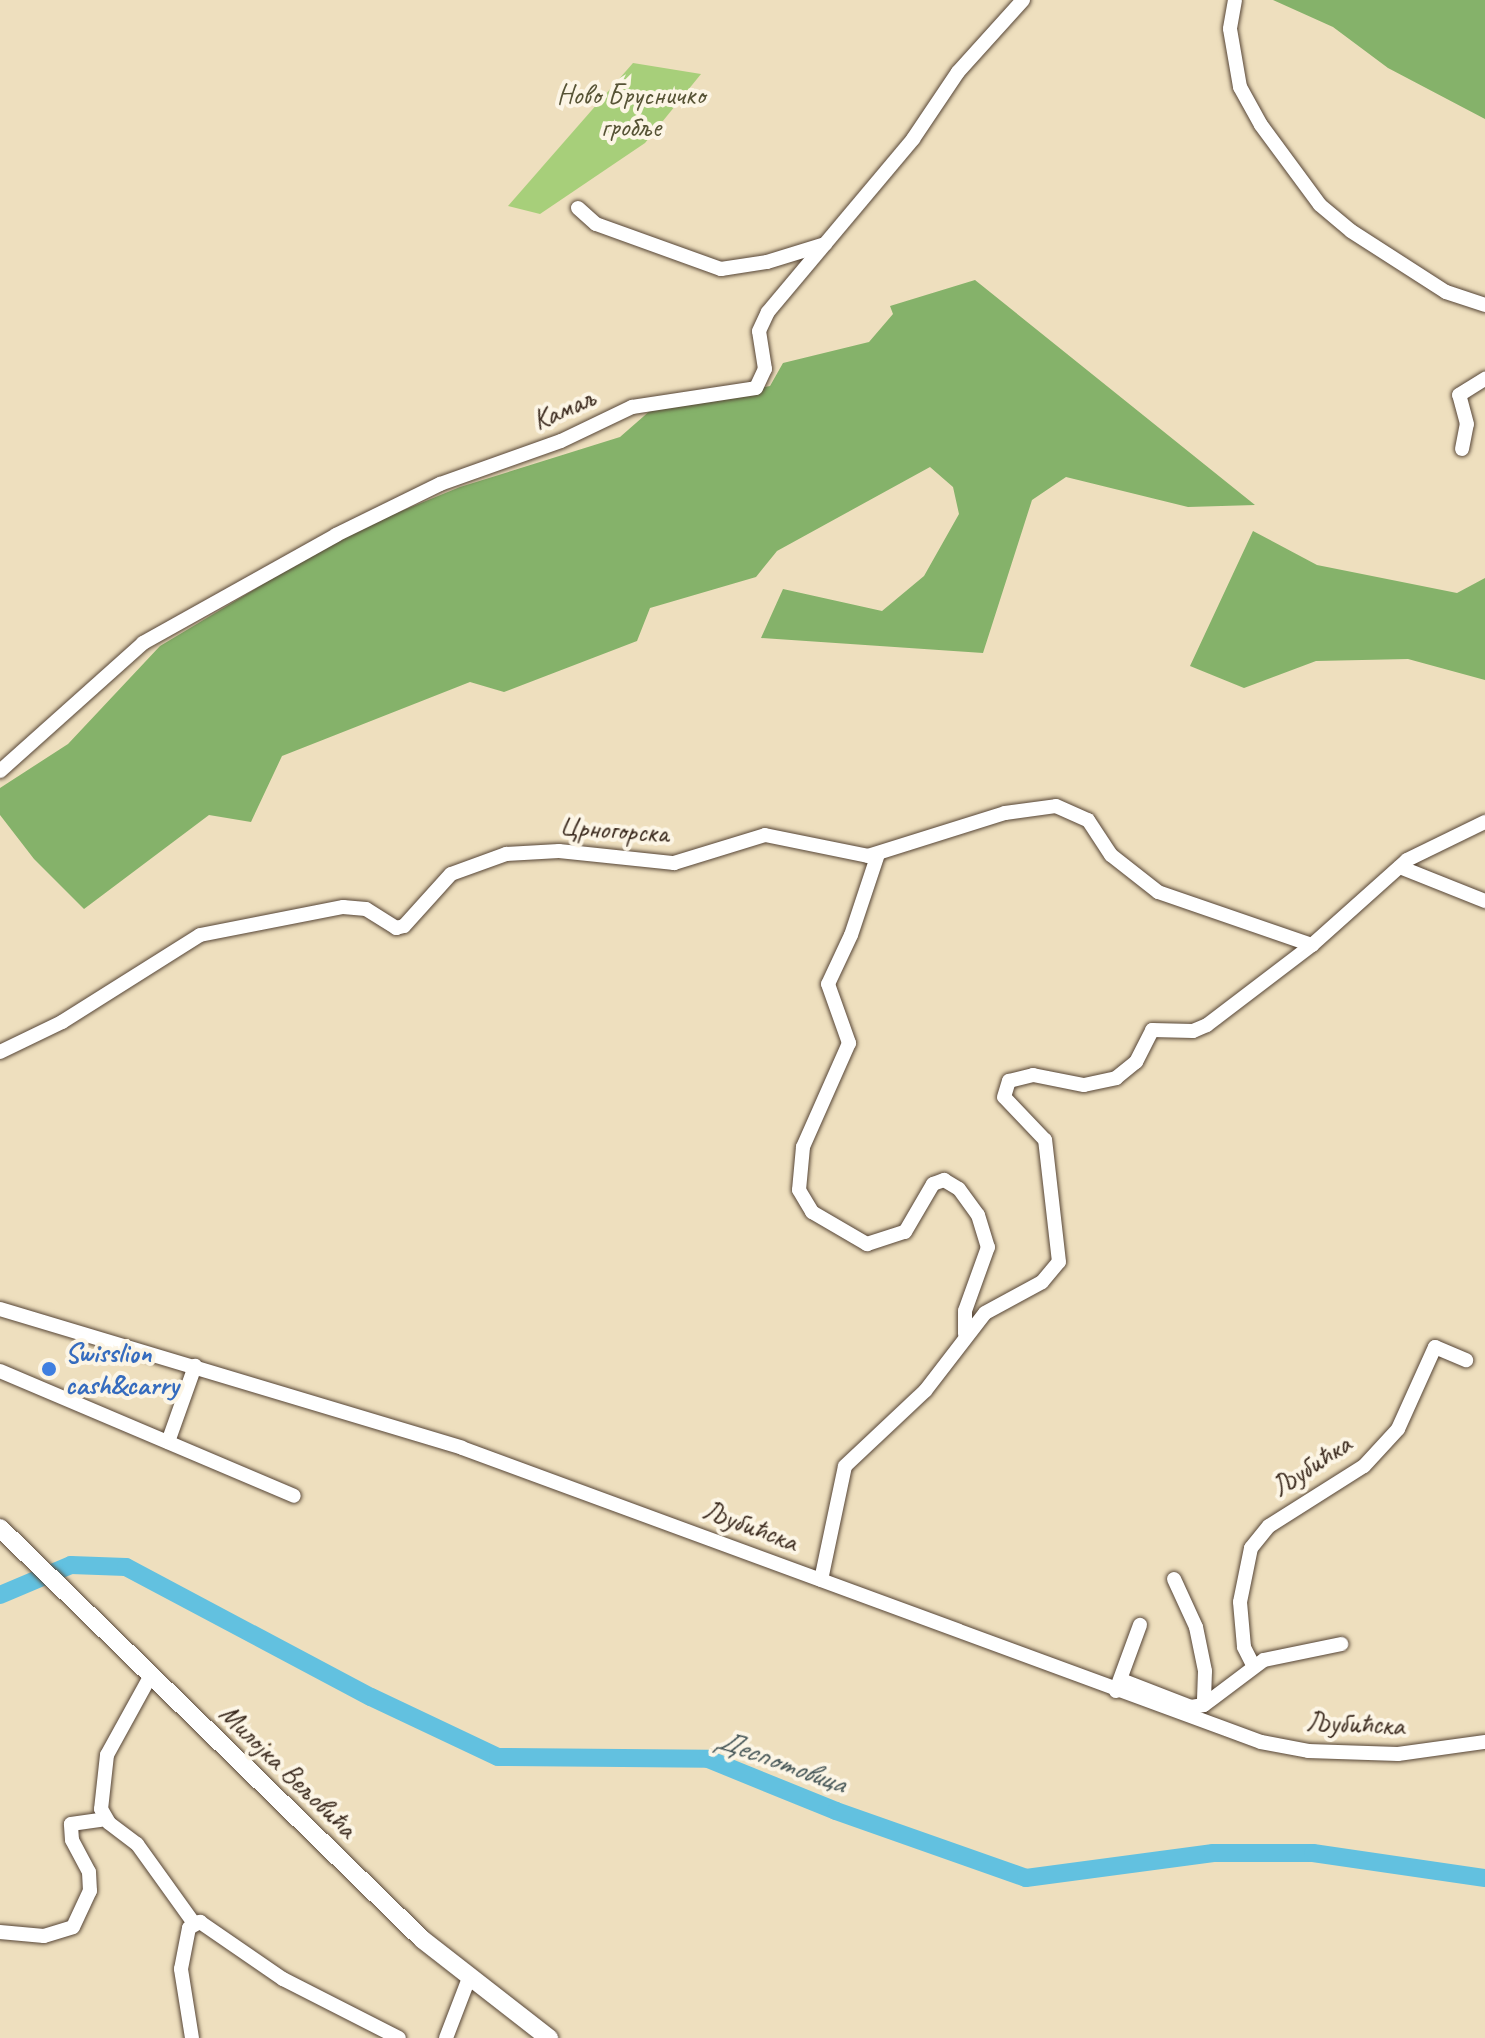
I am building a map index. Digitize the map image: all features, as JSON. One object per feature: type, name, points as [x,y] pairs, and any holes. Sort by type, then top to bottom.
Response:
[{"type":"main road","name":"Милојка Вељовића","points":[[0,1528],[356,1877],[469,1978],[544,2034]]},
{"type":"street","name":"Камаљ","points":[[0,771],[143,643],[336,535],[440,484],[561,441],[632,407],[756,388],[765,369],[762,321],[913,139],[958,72],[1023,0]]},
{"type":"street","points":[[1235,0],[1230,29],[1240,87],[1261,125],[1320,205],[1351,231],[1446,292],[1485,305]]},
{"type":"street","points":[[578,208],[596,224],[721,269],[767,262],[825,243]]},
{"type":"street","points":[[1462,449],[1467,424],[1459,395],[1485,379]]},
{"type":"street","name":"Црногорска","points":[[0,1052],[62,1022],[200,935],[343,907],[366,909],[396,928],[404,926],[433,888],[488,858],[559,851],[674,863],[765,835],[878,854],[1005,813],[1056,806],[1088,820],[1111,855],[1158,892],[1312,945]]},
{"type":"street","points":[[821,1580],[845,1466],[925,1391],[965,1334],[985,1313],[1055,1272],[1059,1262],[1045,1140],[1004,1097],[1009,1081],[1033,1075],[1084,1085],[1116,1078],[1136,1062],[1152,1030],[1193,1031],[1207,1025],[1312,945],[1400,867],[1448,836],[1485,822]]},
{"type":"street","points":[[878,854],[851,935],[828,984],[849,1043],[803,1147],[799,1190],[812,1212],[867,1244],[905,1232],[933,1184],[944,1180],[959,1189],[978,1215],[988,1247],[965,1311],[965,1334]]},
{"type":"street","points":[[1400,867],[1485,901]]},
{"type":"street","name":"Љубићска","points":[[0,1309],[462,1448],[1261,1742],[1308,1751],[1398,1754],[1485,1742]]},
{"type":"street","name":"Љубићка","points":[[1253,1665],[1244,1647],[1240,1602],[1251,1548],[1282,1517],[1364,1466],[1398,1429],[1435,1347],[1466,1360]]},
{"type":"street","points":[[168,1442],[195,1366]]},
{"type":"street","points":[[0,1371],[294,1496]]},
{"type":"street","points":[[1174,1579],[1196,1627],[1205,1671],[1204,1705]]},
{"type":"street","points":[[1140,1625],[1118,1687],[1191,1707],[1204,1705],[1253,1665],[1280,1654],[1341,1644]]},
{"type":"street","points":[[151,1675],[107,1755],[101,1809],[105,1819],[137,1844],[193,1922],[207,1924],[283,1979],[399,2038]]},
{"type":"street","points":[[0,1932],[44,1936],[73,1927],[90,1891],[89,1872],[72,1840],[71,1824],[105,1819]]},
{"type":"street","points":[[192,2038],[181,1969],[193,1922]]},
{"type":"street","points":[[446,2038],[469,1978]]},
{"type":"green space","points":[[1273,0],[1485,0],[1485,119],[1388,68],[1333,27]]},
{"type":"green space","name":"Ново Брусничко гробље","points":[[633,63],[701,74],[645,143],[540,214],[508,206]]},
{"type":"green space","points":[[975,280],[1255,505],[1188,507],[1066,477],[1032,500],[983,653],[761,638],[783,589],[882,611],[924,576],[959,514],[953,487],[930,467],[777,551],[756,577],[650,608],[637,641],[504,692],[470,682],[282,756],[251,822],[209,815],[84,909],[34,859],[0,815],[0,788],[68,744],[160,646],[350,532],[460,487],[620,437],[652,409],[770,386],[783,363],[869,342],[893,314],[890,306]]},
{"type":"green space","points":[[1253,531],[1317,565],[1457,593],[1485,578],[1485,680],[1408,659],[1316,661],[1244,688],[1190,666]]},
{"type":"waterway","name":"Деспотовица","points":[[0,1595],[71,1565],[126,1567],[371,1697],[498,1757],[708,1759],[836,1811],[1026,1878],[1213,1853],[1313,1853],[1485,1878]]},
{"type":"place","name":"Swisslion cash&carry","points":[[49,1369]]}]
